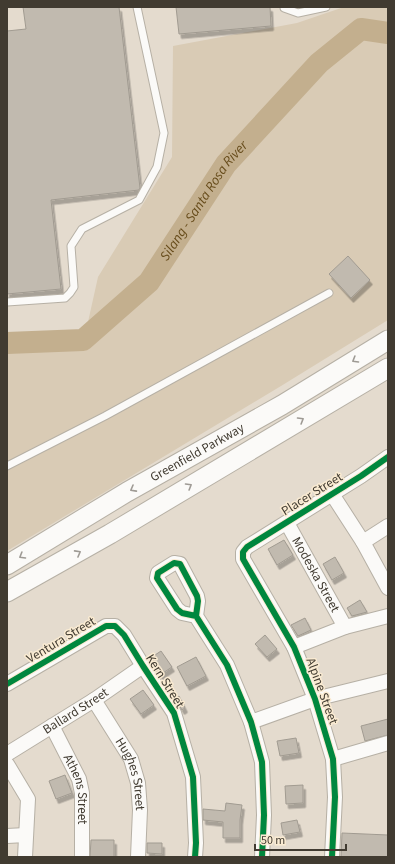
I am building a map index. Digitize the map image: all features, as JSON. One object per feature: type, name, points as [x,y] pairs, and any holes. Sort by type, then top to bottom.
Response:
[{"type":"main road","name":"Greenfield Parkway","points":[[7,565],[127,492],[282,405],[388,340]]},
{"type":"main road","name":"Greenfield Parkway","points":[[7,592],[110,534],[388,368]]},
{"type":"street","name":"Placer Street","points":[[247,547],[361,476],[388,457]]},
{"type":"street","points":[[332,494],[363,542],[388,588]]},
{"type":"street","name":"Modeska Street","points":[[286,523],[345,627]]},
{"type":"street","points":[[363,542],[388,526]]},
{"type":"street","name":"Alpine Street","points":[[247,547],[244,552],[243,559],[294,647],[315,699],[333,759],[334,798],[332,857]]},
{"type":"street","points":[[196,616],[227,665],[251,722],[262,762],[264,815],[262,857]]},
{"type":"street","points":[[294,647],[345,627],[388,616]]},
{"type":"street","name":"Kern Street","points":[[106,626],[115,626],[124,635],[174,713],[193,777],[196,843],[195,857]]},
{"type":"street","name":"Ventura Street","points":[[7,684],[106,626]]},
{"type":"street","name":"Ballard Street","points":[[7,754],[94,700],[143,666]]},
{"type":"street","points":[[251,722],[315,699],[388,681]]},
{"type":"street","name":"Hughes Street","points":[[94,700],[131,759],[138,783],[140,810],[138,857]]},
{"type":"street","name":"Athens Street","points":[[52,726],[79,779],[82,793],[82,857]]},
{"type":"street","points":[[333,759],[388,743]]},
{"type":"street","points":[[7,764],[28,799],[26,857]]},
{"type":"street","points":[[7,836],[26,835]]},
{"type":"lane","points":[[7,302],[65,298],[74,287],[71,246],[82,229],[139,200],[157,167],[164,134],[137,7]]},
{"type":"lane","points":[[284,7],[298,13],[326,7]]},
{"type":"lane","points":[[7,466],[105,416],[329,293]]},
{"type":"shaded area","points":[[344,7],[388,7],[388,320],[7,551],[7,343],[84,340],[98,277],[172,157],[173,46],[297,23]]},
{"type":"building","points":[[23,7],[119,7],[140,188],[139,190],[51,200],[61,289],[7,294],[7,31],[26,29]]},
{"type":"building","points":[[176,7],[270,7],[271,26],[179,34]]},
{"type":"building","points":[[348,256],[370,280],[351,298],[329,274]]},
{"type":"building","points":[[284,540],[293,555],[277,565],[268,549]]},
{"type":"building","points":[[335,557],[344,573],[332,580],[323,564]]},
{"type":"building","points":[[360,600],[367,612],[352,616],[347,608]]},
{"type":"building","points":[[305,618],[311,630],[298,636],[291,625]]},
{"type":"building","points":[[265,635],[277,649],[267,657],[255,644]]},
{"type":"building","points":[[161,651],[172,667],[160,675],[149,659]]},
{"type":"building","points":[[196,657],[206,676],[187,686],[177,667]]},
{"type":"building","points":[[143,690],[154,705],[141,714],[130,699]]},
{"type":"building","points":[[179,696],[185,708],[182,710],[175,699]]},
{"type":"building","points":[[388,719],[388,735],[365,741],[361,726]]},
{"type":"building","points":[[296,738],[299,753],[280,756],[277,741]]},
{"type":"building","points":[[65,775],[72,793],[56,799],[49,781]]},
{"type":"building","points":[[303,785],[303,803],[286,804],[285,786]]},
{"type":"building","points":[[226,803],[242,805],[240,838],[223,838],[223,822],[203,820],[203,809],[225,811]]},
{"type":"building","points":[[297,820],[300,832],[283,835],[281,823]]},
{"type":"building","points":[[342,833],[388,835],[388,857],[341,857]]},
{"type":"building","points":[[91,840],[114,840],[114,857],[90,857]]},
{"type":"building","points":[[147,843],[162,843],[162,854],[147,853]]},
{"type":"waterway","name":"Silang - Santa Rosa River","points":[[7,343],[83,340],[149,282],[226,164],[319,63],[361,29],[388,33]]},
{"type":"cycle path","points":[[332,857],[335,797],[333,759],[315,699],[294,647],[243,559],[243,552],[247,547],[361,476],[388,457]]},
{"type":"cycle path","points":[[196,616],[182,613],[177,609],[157,578],[158,573],[174,563],[180,564],[197,596],[198,601],[196,616],[227,665],[251,722],[262,762],[264,815],[262,857]]},
{"type":"cycle path","points":[[7,684],[106,626],[115,626],[124,635],[174,713],[193,777],[196,843],[195,857]]}]
